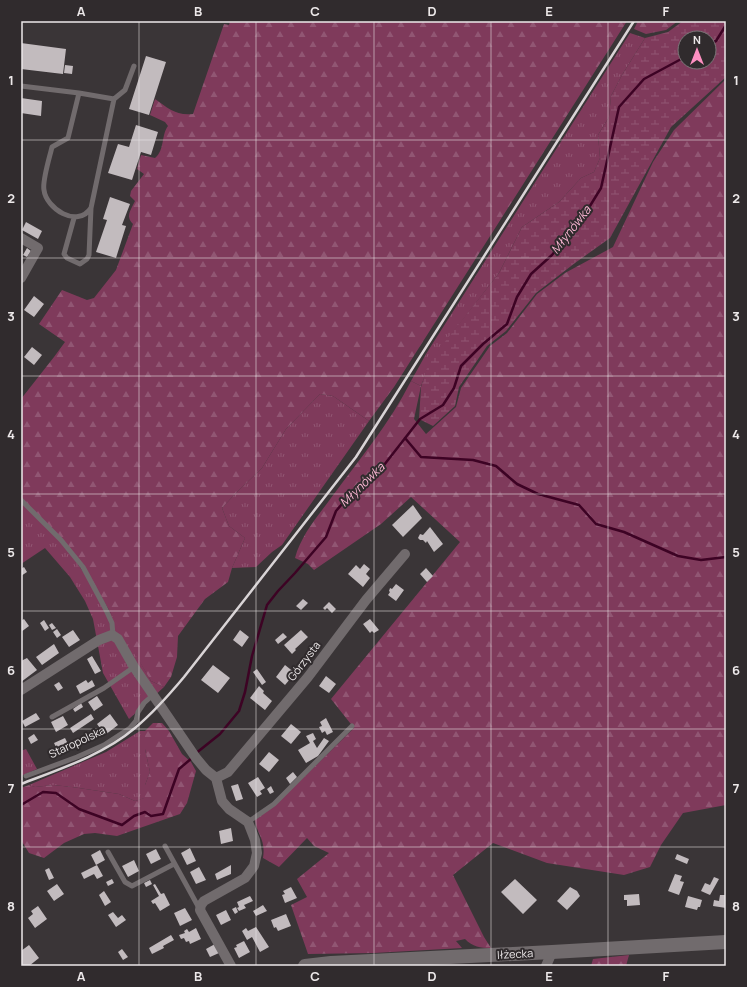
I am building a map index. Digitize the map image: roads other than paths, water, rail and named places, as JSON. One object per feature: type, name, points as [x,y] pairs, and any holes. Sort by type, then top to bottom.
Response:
[{"type":"main road","name":"Iłżecka","points":[[305,966],[331,963],[726,942]]},
{"type":"street","points":[[21,238],[38,248],[21,278]]},
{"type":"street","name":"Górzysta","points":[[216,778],[228,772],[308,677],[366,600],[405,554]]},
{"type":"street","points":[[21,690],[99,640],[113,636],[118,639],[134,667],[194,755],[206,770],[216,778],[222,801],[229,809],[248,822],[255,840],[257,853],[254,866],[245,878],[204,901],[200,910],[231,966]]},
{"type":"street","points":[[546,966],[552,952]]},
{"type":"lane","points":[[74,218],[64,254],[67,258],[80,264],[89,255],[91,208],[114,99],[125,90],[134,66]]},
{"type":"lane","points":[[21,86],[114,99]]},
{"type":"lane","points":[[79,93],[68,138],[52,147],[43,188],[44,193],[56,209],[74,218],[85,215],[91,208]]},
{"type":"lane","points":[[21,500],[61,540],[83,567],[112,623],[113,636]]},
{"type":"lane","points":[[52,717],[104,688],[134,667]]},
{"type":"lane","name":"Staropolska","points":[[28,775],[77,757],[104,745],[130,728],[136,721],[138,712],[144,703],[153,695]]},
{"type":"lane","points":[[248,822],[274,804],[352,726]]},
{"type":"lane","points":[[165,846],[200,910]]},
{"type":"lane","points":[[108,852],[126,882],[132,886],[174,864]]},
{"type":"waterway","name":"Młynówka","points":[[717,39],[726,25]]},
{"type":"waterway","name":"Młynówka","points":[[195,754],[220,734],[239,711],[245,692],[252,656],[267,605],[326,537],[336,511],[355,489],[377,474],[420,419],[443,405],[454,388],[461,366],[483,344],[507,324],[517,297],[531,274],[552,255],[585,214],[601,188],[619,107],[644,79],[677,61]]},
{"type":"waterway","points":[[405,438],[421,457],[473,460],[496,466],[517,484],[538,494],[579,505],[596,524],[624,532],[678,556],[701,560],[726,557]]},
{"type":"waterway","name":"Młynówka","points":[[21,805],[43,792],[56,793],[79,809],[122,825],[134,816],[145,812],[151,816],[163,814],[179,769],[192,758]]},
{"type":"railway","points":[[21,784],[95,754],[123,738],[155,710],[184,677],[356,457],[634,21]]}]
